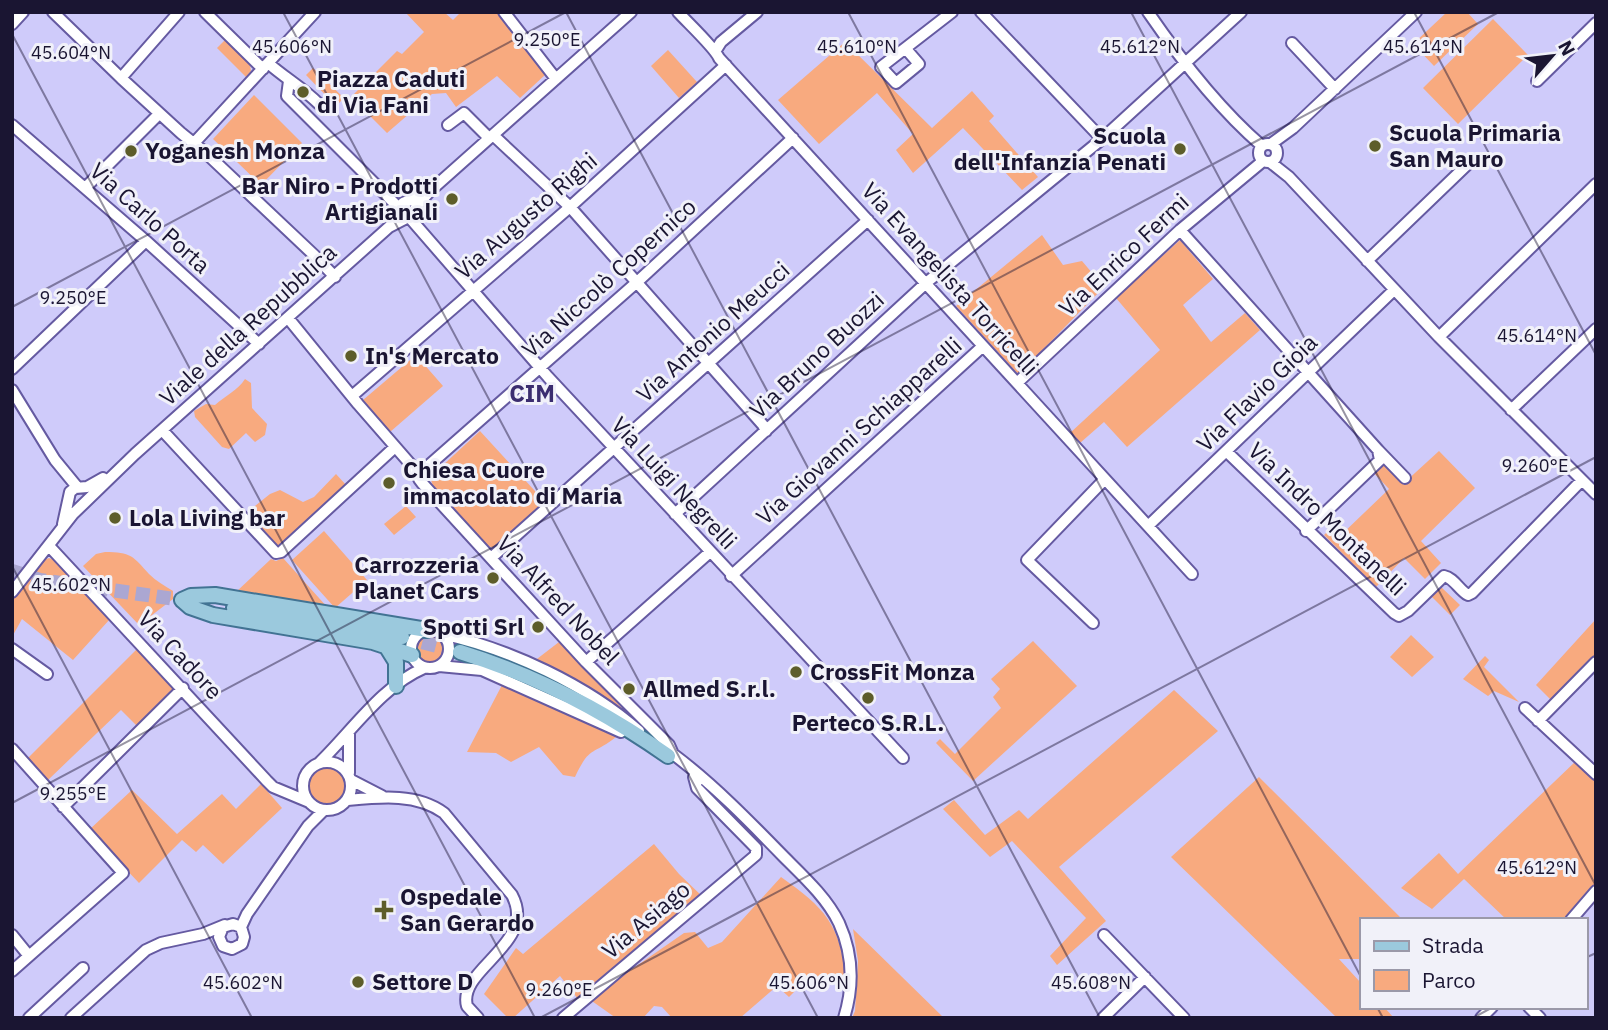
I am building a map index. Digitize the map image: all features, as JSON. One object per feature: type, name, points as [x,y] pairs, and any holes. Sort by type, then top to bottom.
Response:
[{"type":"main road","points":[[182,600],[191,596],[215,595],[427,630]]},
{"type":"main road","points":[[182,600],[401,637]]},
{"type":"main road","points":[[182,600],[190,607],[213,615],[364,641],[413,657]]},
{"type":"main road","points":[[386,646],[396,662],[398,684]]},
{"type":"main road","points":[[460,652],[507,667],[642,733]]},
{"type":"main road","points":[[598,711],[671,755]]},
{"type":"street","points":[[12,24],[23,12]]},
{"type":"street","points":[[53,12],[159,114],[195,142],[335,277]]},
{"type":"street","points":[[121,78],[179,12]]},
{"type":"street","points":[[205,12],[265,66],[301,87],[319,104]]},
{"type":"street","points":[[195,142],[315,12]]},
{"type":"street","points":[[505,12],[555,79]]},
{"type":"street","name":"Viale della Repubblica","points":[[12,592],[58,533],[135,454],[631,12]]},
{"type":"street","name":"Via Evangelista Torricelli","points":[[678,12],[716,50],[719,58],[1192,574]]},
{"type":"street","points":[[716,50],[757,12]]},
{"type":"street","points":[[906,49],[951,12]]},
{"type":"street","points":[[981,12],[1102,139]]},
{"type":"street","points":[[1148,12],[1185,64],[1244,130],[1270,153],[1289,177],[1439,337],[1596,494]]},
{"type":"street","name":"Via Bruno Buozzi","points":[[674,513],[926,283],[1102,139],[1241,12]]},
{"type":"street","name":"Via Enrico Fermi","points":[[1017,383],[1180,230],[1270,153],[1416,12]]},
{"type":"street","points":[[1537,81],[1596,23]]},
{"type":"street","points":[[1292,43],[1335,89]]},
{"type":"street","name":"Via Augusto Righi","points":[[352,396],[570,207],[726,65]]},
{"type":"street","points":[[287,96],[289,81]]},
{"type":"street","points":[[287,96],[301,87]]},
{"type":"street","name":"Via Luigi Negrelli","points":[[287,96],[381,190],[408,210],[420,231],[540,369],[903,758]]},
{"type":"street","points":[[307,116],[319,104]]},
{"type":"street","points":[[319,104],[316,119],[320,128]]},
{"type":"street","points":[[449,125],[464,113],[570,207],[766,431]]},
{"type":"street","points":[[85,188],[159,114]]},
{"type":"street","name":"Via Carlo Porta","points":[[12,125],[146,241],[259,344]]},
{"type":"street","name":"Via Niccolò Copernico","points":[[419,474],[636,283],[793,138]]},
{"type":"street","points":[[1367,261],[1470,162]]},
{"type":"street","points":[[1439,337],[1596,184]]},
{"type":"street","name":"Via Antonio Meucci","points":[[491,558],[868,220]]},
{"type":"street","points":[[1180,230],[1405,478]]},
{"type":"street","points":[[12,369],[146,241]]},
{"type":"street","name":"Via Flavio Gioia","points":[[1148,526],[1394,290]]},
{"type":"street","name":"Via Alfred Nobel","points":[[288,318],[419,474],[422,483],[586,662],[669,745],[671,755],[728,805]]},
{"type":"street","points":[[1511,410],[1596,329]]},
{"type":"street","name":"Via Giovanni Schiapparelli","points":[[731,576],[984,346]]},
{"type":"street","points":[[12,390],[51,455],[68,498],[73,505],[84,504],[86,492],[51,455]]},
{"type":"street","points":[[162,430],[273,552],[281,552],[395,447]]},
{"type":"street","points":[[1306,531],[1380,460],[1378,450]]},
{"type":"street","name":"Via Indro Montanelli","points":[[1227,452],[1306,531],[1399,616],[1408,611],[1444,576],[1468,595],[1582,480]]},
{"type":"street","name":"Viale della Repubblica","points":[[58,533],[72,489],[97,483],[135,454]]},
{"type":"street","points":[[1093,623],[1027,560],[1105,479]]},
{"type":"street","name":"Via Cadore","points":[[49,546],[267,781],[282,791],[324,810]]},
{"type":"street","points":[[586,662],[710,552]]},
{"type":"street","points":[[398,684],[413,657],[412,641],[427,630],[500,653],[568,681],[599,699],[671,755]]},
{"type":"street","points":[[439,666],[446,660],[449,651],[448,642],[442,634]]},
{"type":"street","points":[[12,649],[47,674]]},
{"type":"street","points":[[413,657],[424,668]]},
{"type":"street","points":[[1538,721],[1596,662]]},
{"type":"street","points":[[308,826],[311,804],[303,786],[307,772],[349,734],[359,718],[398,684],[424,668],[474,668],[492,674],[671,755]]},
{"type":"street","points":[[63,807],[183,688]]},
{"type":"street","points":[[1525,708],[1596,774]]},
{"type":"street","points":[[348,800],[351,790],[349,734]]},
{"type":"street","points":[[12,749],[123,873],[12,971]]},
{"type":"street","name":"Via Alfred Nobel","points":[[671,755],[728,805]]},
{"type":"street","points":[[320,762],[337,764],[350,778],[385,797]]},
{"type":"street","name":"Via Alfred Nobel","points":[[694,777],[697,788],[756,848],[757,855]]},
{"type":"street","points":[[282,791],[303,786]]},
{"type":"street","points":[[220,940],[220,932],[247,914],[308,826],[324,810],[337,808],[348,800],[385,797],[432,804],[444,813],[512,895],[519,908],[516,929],[466,992],[467,1006],[478,1018]]},
{"type":"street","points":[[728,805],[815,890],[838,921],[850,958],[851,985],[844,1018]]},
{"type":"street","name":"Via Asiago","points":[[563,1018],[757,855]]},
{"type":"street","points":[[1573,918],[1596,891]]},
{"type":"street","points":[[71,1018],[146,950],[161,943],[232,926]]},
{"type":"street","points":[[203,934],[208,938],[220,940],[229,948],[239,947],[244,937],[232,926]]},
{"type":"street","points":[[12,935],[29,956]]},
{"type":"street","points":[[1104,935],[1184,1018]]},
{"type":"street","points":[[29,1018],[83,968]]},
{"type":"street","points":[[1103,1018],[1145,977]]},
{"type":"green space","points":[[405,12],[444,12],[453,20],[461,12],[498,12],[545,75],[520,98],[497,76],[456,107],[446,93],[432,94],[387,133],[351,97],[397,51],[402,54],[424,32]]},
{"type":"green space","points":[[1447,12],[1467,12],[1478,24],[1434,66],[1413,44]]},
{"type":"green space","points":[[1493,19],[1528,55],[1458,124],[1423,88]]},
{"type":"green space","points":[[225,40],[250,65],[251,71],[246,77],[217,48]]},
{"type":"green space","points":[[845,42],[932,128],[972,91],[994,116],[989,121],[1038,177],[1022,190],[963,128],[913,173],[896,150],[913,134],[877,93],[819,144],[778,100]]},
{"type":"green space","points":[[668,50],[697,82],[679,98],[651,66]]},
{"type":"green space","points":[[313,68],[344,98],[336,106],[306,75]]},
{"type":"green space","points":[[254,95],[302,143],[261,185],[213,139]]},
{"type":"green space","points":[[1042,235],[1063,265],[1082,261],[1104,287],[1017,373],[956,306]]},
{"type":"green space","points":[[1180,240],[1213,279],[1183,305],[1211,342],[1245,313],[1260,330],[1127,447],[1104,422],[1080,443],[1070,433],[1160,350],[1116,298]]},
{"type":"green space","points":[[416,355],[443,386],[390,432],[363,400]]},
{"type":"green space","points":[[245,379],[251,383],[252,408],[267,424],[265,435],[255,442],[246,433],[229,449],[222,447],[195,417],[194,411],[206,404],[215,405]]},
{"type":"green space","points":[[480,431],[545,502],[495,548],[487,546],[433,486],[430,477]]},
{"type":"green space","points":[[1439,451],[1475,488],[1421,541],[1441,563],[1425,579],[1404,558],[1376,587],[1324,535],[1330,529],[1340,536],[1389,489],[1374,473],[1384,463],[1404,483]]},
{"type":"green space","points":[[336,474],[347,486],[281,546],[276,547],[245,514],[270,494],[280,490],[303,502],[314,497]]},
{"type":"green space","points":[[406,506],[416,517],[394,535],[384,524]]},
{"type":"green space","points":[[324,531],[367,580],[335,608],[292,560]]},
{"type":"green space","points":[[105,552],[131,556],[155,579],[173,591],[173,599],[139,625],[83,566],[96,554]]},
{"type":"green space","points":[[283,558],[328,608],[236,592],[271,559],[276,561]]},
{"type":"green space","points":[[44,560],[54,560],[110,619],[73,660],[22,619],[12,637],[12,601]]},
{"type":"green space","points":[[1440,586],[1460,605],[1450,615],[1431,596]]},
{"type":"green space","points":[[1596,619],[1596,658],[1553,702],[1536,685]]},
{"type":"green space","points":[[430,635],[440,639],[444,649],[440,659],[430,663],[420,659],[416,649],[420,639]]},
{"type":"green space","points":[[1411,635],[1434,657],[1412,677],[1390,657]]},
{"type":"green space","points":[[1033,641],[1077,686],[973,781],[936,743],[940,739],[955,754],[1001,708],[993,697],[1000,689],[991,679]]},
{"type":"green space","points":[[559,642],[623,709],[533,662]]},
{"type":"green space","points":[[137,649],[176,689],[138,727],[121,710],[48,780],[27,759]]},
{"type":"green space","points":[[1485,656],[1489,660],[1484,667],[1519,702],[1494,691],[1488,696],[1463,679]]},
{"type":"green space","points":[[502,685],[581,721],[609,729],[616,737],[588,755],[575,777],[563,775],[539,747],[511,762],[496,753],[467,752]]},
{"type":"green space","points":[[1174,690],[1218,731],[1059,867],[1106,921],[1057,965],[1050,956],[1086,918],[1012,841],[990,857],[943,809],[954,800],[985,835],[1019,810],[1028,819]]},
{"type":"green space","points":[[1577,760],[1596,777],[1596,884],[1565,918],[1505,918],[1464,879],[1432,909],[1401,888],[1439,853],[1458,874]]},
{"type":"green space","points":[[326,765],[341,771],[347,786],[341,801],[326,807],[311,801],[305,786],[311,771]]},
{"type":"green space","points":[[1259,777],[1401,918],[1360,918],[1360,959],[1339,959],[1360,982],[1360,1009],[1386,1009],[1394,1018],[1337,1018],[1171,857]]},
{"type":"green space","points":[[261,784],[282,808],[223,864],[203,845],[196,852],[182,840],[139,883],[89,830],[132,790],[177,834],[222,794],[236,809]]},
{"type":"green space","points":[[654,844],[705,899],[578,999],[560,976],[513,1018],[508,1018],[484,994],[516,948],[523,954]]},
{"type":"green space","points":[[781,877],[809,898],[828,919],[840,944],[846,979],[833,977],[806,980],[789,997],[777,986],[740,1018],[672,1018],[662,1007],[654,1006],[643,1018],[616,1018],[589,999],[684,933],[695,932],[708,948],[722,942]]},
{"type":"green space","points":[[853,929],[944,1018],[852,1018],[855,1011],[858,961]]},
{"type":"tunnel","points":[[12,571],[40,580],[182,600]]},
{"type":"tunnel","points":[[402,637],[460,652]]},
{"type":"place","name":"Piazza Caduti di Via Fani","points":[[303,92]]},
{"type":"place","name":"Scuola Primaria San Mauro","points":[[1375,146]]},
{"type":"place","name":"Scuola dell'Infanzia Penati","points":[[1180,149]]},
{"type":"place","name":"Yoganesh Monza","points":[[131,151]]},
{"type":"place","name":"Bar Niro - Prodotti Artigianali","points":[[452,199]]},
{"type":"place","name":"In's Mercato","points":[[351,356]]},
{"type":"place","name":"Chiesa Cuore immacolato di Maria","points":[[389,483]]},
{"type":"place","name":"Lola Living bar","points":[[115,518]]},
{"type":"place","name":"Carrozzeria Planet Cars","points":[[493,578]]},
{"type":"place","name":"Spotti Srl","points":[[538,627]]},
{"type":"place","name":"CrossFit Monza","points":[[796,672]]},
{"type":"place","name":"Allmed S.r.l.","points":[[629,689]]},
{"type":"place","name":"Perteco S.R.L.","points":[[868,698]]},
{"type":"place","name":"Ospedale San Gerardo","points":[[384,910]]},
{"type":"place","name":"Settore D","points":[[358,982]]},
{"type":"district","name":"CIM","points":[[532,394]]}]
